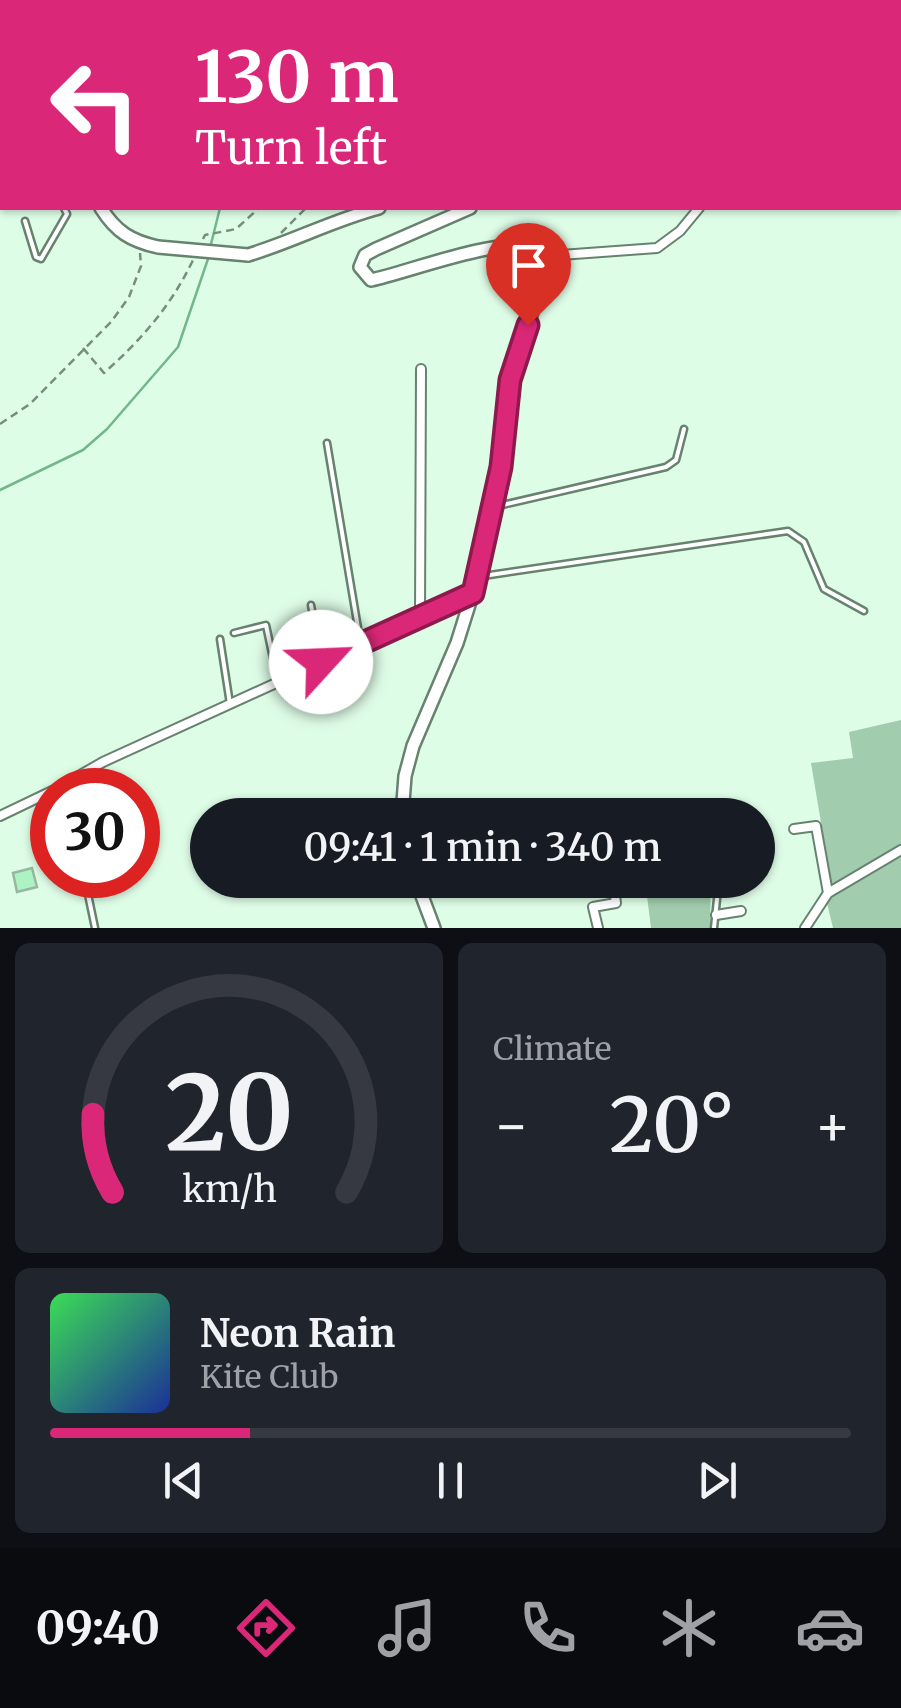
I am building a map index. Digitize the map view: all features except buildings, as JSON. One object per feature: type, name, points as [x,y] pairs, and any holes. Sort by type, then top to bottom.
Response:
[{"type":"street","points":[[102,210],[112,225],[141,243],[248,255],[370,210]]},
{"type":"street","points":[[466,210],[366,255],[360,267],[362,273],[371,280],[480,251],[531,245],[547,256],[657,248],[680,231],[697,210]]},
{"type":"street","points":[[403,798],[413,746],[478,576],[493,507],[510,380],[547,272],[547,256]]},
{"type":"street","points":[[420,617],[421,369]]},
{"type":"street","points":[[95,768],[473,593]]},
{"type":"street","points":[[0,816],[30,801]]},
{"type":"street","points":[[794,829],[816,826],[828,894]]},
{"type":"street","points":[[805,928],[828,894],[901,850]]},
{"type":"street","points":[[423,898],[434,928]]},
{"type":"street","points":[[598,928],[594,907],[616,903],[616,898]]},
{"type":"street","points":[[716,915],[740,911]]},
{"type":"lane","points":[[25,221],[36,257],[41,258],[67,214],[65,210]]},
{"type":"lane","points":[[493,507],[666,466],[676,460],[684,429]]},
{"type":"lane","points":[[327,443],[359,634],[364,643]]},
{"type":"lane","points":[[478,576],[788,531],[804,542],[824,589],[864,612]]},
{"type":"lane","points":[[311,604],[321,662]]},
{"type":"lane","points":[[234,632],[266,625],[278,682]]},
{"type":"lane","points":[[220,639],[230,704]]},
{"type":"lane","points":[[89,898],[95,928]]},
{"type":"lane","points":[[714,928],[717,898]]},
{"type":"path","points":[[83,348],[104,373],[164,314],[205,236],[236,229],[257,210]]},
{"type":"path","points":[[283,244],[280,232],[304,210]]},
{"type":"path","points":[[0,424],[30,404],[112,322],[129,297],[141,266],[141,243]]},
{"type":"green space","points":[[901,720],[901,844],[832,888],[811,763],[853,758],[849,732]]},
{"type":"green space","points":[[901,856],[901,928],[833,928],[826,899]]},
{"type":"green space","points":[[647,898],[711,898],[710,928],[651,928]]},
{"type":"waterway","points":[[210,248],[220,210]]},
{"type":"waterway","points":[[0,490],[83,450],[107,429],[178,347],[209,256]]},
{"type":"route","points":[[321,662],[473,593],[501,467],[510,380],[528,325]]}]
